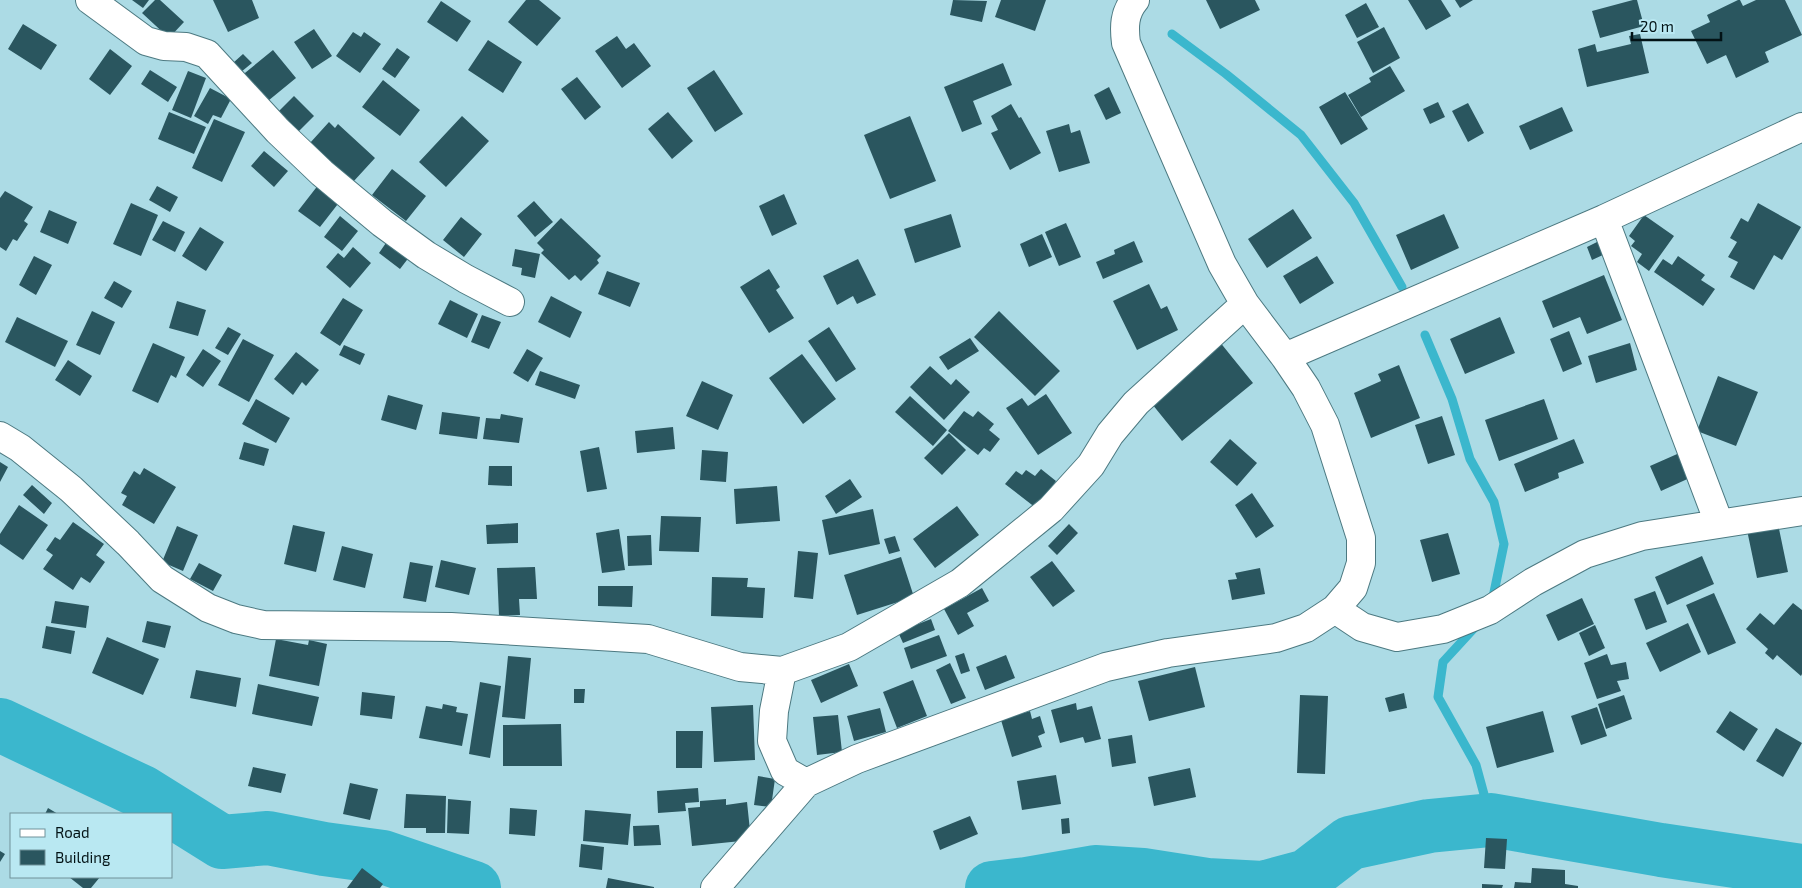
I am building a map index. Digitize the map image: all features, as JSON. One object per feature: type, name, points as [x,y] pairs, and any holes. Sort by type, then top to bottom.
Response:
[{"type":"street","points":[[90,0],[146,40],[164,46],[186,47],[207,54],[278,131],[344,192],[426,255],[510,302]]},
{"type":"street","points":[[715,888],[806,783],[857,759],[1106,667],[1168,652],[1276,638],[1306,628],[1335,609],[1353,588],[1361,562],[1361,538],[1325,425],[1306,388],[1245,304],[1222,264],[1200,216],[1126,43],[1124,24],[1130,7],[1135,0]]},
{"type":"street","points":[[1285,357],[1604,219],[1802,127]]},
{"type":"street","points":[[1604,219],[1719,523]]},
{"type":"street","points":[[0,436],[20,448],[72,488],[128,542],[162,579],[208,608],[236,619],[262,625],[451,627],[648,638],[740,667],[782,670],[849,647],[960,583],[1051,509],[1091,465],[1110,434],[1136,403],[1245,304]]},
{"type":"street","points":[[1335,609],[1362,626],[1397,637],[1444,629],[1490,610],[1533,582],[1585,554],[1642,536],[1802,511]]},
{"type":"street","points":[[782,670],[774,711],[772,741],[786,771],[806,783]]},
{"type":"building","points":[[132,0],[149,0],[143,8]]},
{"type":"building","points":[[155,0],[160,0],[184,22],[169,38],[142,13]]},
{"type":"building","points":[[213,0],[252,0],[259,18],[228,32]]},
{"type":"building","points":[[526,0],[539,0],[561,18],[537,46],[508,22]]},
{"type":"building","points":[[953,0],[987,1],[982,22],[950,15]]},
{"type":"building","points":[[1001,0],[1046,0],[1035,31],[995,17]]},
{"type":"building","points":[[1206,0],[1255,0],[1260,10],[1220,29]]},
{"type":"building","points":[[1408,0],[1441,0],[1451,16],[1426,30]]},
{"type":"building","points":[[1455,0],[1473,0],[1460,8]]},
{"type":"building","points":[[1637,0],[1644,26],[1600,38],[1592,11]]},
{"type":"building","points":[[1740,0],[1743,6],[1756,0],[1785,0],[1802,35],[1765,52],[1769,62],[1736,78],[1726,55],[1707,64],[1691,31],[1710,22],[1707,15]]},
{"type":"building","points":[[441,1],[471,21],[457,42],[427,22]]},
{"type":"building","points":[[1366,3],[1379,27],[1357,38],[1345,15]]},
{"type":"building","points":[[23,24],[57,45],[41,70],[8,49]]},
{"type":"building","points":[[1384,27],[1400,58],[1373,73],[1357,42]]},
{"type":"building","points":[[314,29],[332,56],[312,69],[294,42]]},
{"type":"building","points":[[353,32],[361,37],[364,32],[381,44],[360,73],[336,56]]},
{"type":"building","points":[[1640,34],[1649,73],[1587,87],[1578,49],[1595,44],[1597,52],[1631,44],[1629,36]]},
{"type":"building","points":[[617,36],[626,49],[634,43],[651,66],[622,88],[595,51]]},
{"type":"building","points":[[488,40],[522,62],[503,93],[468,70]]},
{"type":"building","points":[[397,48],[410,57],[395,78],[382,69]]},
{"type":"building","points":[[110,49],[132,66],[110,95],[89,79]]},
{"type":"building","points":[[273,50],[296,78],[263,105],[240,77]]},
{"type":"building","points":[[243,54],[252,63],[241,72],[233,63]]},
{"type":"building","points":[[1003,63],[1012,85],[973,101],[982,124],[962,132],[944,87]]},
{"type":"building","points":[[1390,66],[1405,91],[1361,117],[1348,95],[1371,82],[1369,78]]},
{"type":"building","points":[[150,70],[177,87],[168,102],[141,84]]},
{"type":"building","points":[[714,70],[743,114],[715,132],[687,88]]},
{"type":"building","points":[[188,71],[206,78],[191,118],[172,110]]},
{"type":"building","points":[[577,77],[601,107],[585,120],[561,89]]},
{"type":"building","points":[[383,80],[420,110],[400,136],[362,107]]},
{"type":"building","points":[[1109,87],[1121,113],[1106,120],[1094,95]]},
{"type":"building","points":[[210,88],[231,99],[221,118],[213,115],[208,124],[194,116]]},
{"type":"building","points":[[1345,92],[1368,129],[1341,145],[1319,107]]},
{"type":"building","points":[[294,96],[314,116],[296,134],[276,114]]},
{"type":"building","points":[[1438,102],[1445,117],[1430,124],[1423,109]]},
{"type":"building","points":[[1468,103],[1484,133],[1468,142],[1452,111]]},
{"type":"building","points":[[1011,104],[1019,118],[1021,117],[1041,153],[1010,170],[991,133],[998,130],[991,116]]},
{"type":"building","points":[[1562,107],[1573,131],[1530,150],[1519,126]]},
{"type":"building","points":[[169,112],[206,127],[194,154],[158,139]]},
{"type":"building","points":[[668,112],[693,141],[672,159],[648,129]]},
{"type":"building","points":[[462,116],[489,141],[446,187],[419,162]]},
{"type":"building","points":[[910,116],[936,181],[890,199],[864,135]]},
{"type":"building","points":[[214,119],[245,132],[222,182],[192,168]]},
{"type":"building","points":[[329,122],[335,128],[338,124],[375,158],[353,182],[310,143]]},
{"type":"building","points":[[1069,124],[1071,133],[1080,130],[1090,163],[1059,172],[1046,131]]},
{"type":"building","points":[[264,151],[288,171],[274,187],[251,166]]},
{"type":"building","points":[[392,169],[426,196],[406,221],[372,195]]},
{"type":"building","points":[[319,184],[341,200],[320,227],[298,211]]},
{"type":"building","points":[[157,186],[178,197],[170,212],[149,200]]},
{"type":"building","points":[[5,191],[33,207],[24,221],[28,224],[17,241],[13,239],[6,251],[0,247],[0,198]]},
{"type":"building","points":[[784,194],[797,224],[772,236],[759,206]]},
{"type":"building","points":[[534,201],[553,222],[535,237],[517,216]]},
{"type":"building","points":[[131,203],[158,215],[141,256],[113,244]]},
{"type":"building","points":[[1758,203],[1801,227],[1782,260],[1774,255],[1754,290],[1730,277],[1738,262],[1728,257],[1737,242],[1730,238],[1741,218],[1748,222]]},
{"type":"building","points":[[1293,209],[1312,238],[1267,268],[1248,239]]},
{"type":"building","points":[[49,210],[77,222],[68,244],[40,232]]},
{"type":"building","points":[[951,214],[961,247],[915,263],[904,229]]},
{"type":"building","points":[[1444,214],[1459,248],[1411,270],[1396,235]]},
{"type":"building","points":[[1644,215],[1674,236],[1649,271],[1637,262],[1642,254],[1631,246],[1635,241],[1629,236]]},
{"type":"building","points":[[340,216],[358,231],[342,251],[324,237]]},
{"type":"building","points":[[461,217],[482,234],[464,257],[443,240]]},
{"type":"building","points":[[561,218],[601,256],[597,260],[599,263],[581,281],[575,275],[569,280],[541,253],[544,250],[537,243]]},
{"type":"building","points":[[163,221],[185,232],[175,252],[152,240]]},
{"type":"building","points":[[1066,223],[1081,257],[1059,266],[1045,232]]},
{"type":"building","points":[[200,227],[224,242],[206,271],[182,256]]},
{"type":"building","points":[[1042,234],[1052,257],[1029,267],[1020,244]]},
{"type":"building","points":[[388,240],[410,256],[400,269],[379,253]]},
{"type":"building","points":[[1134,241],[1143,262],[1103,279],[1096,262],[1115,254],[1114,250]]},
{"type":"building","points":[[1599,241],[1605,254],[1592,260],[1587,247]]},
{"type":"building","points":[[353,247],[371,263],[350,288],[326,267],[338,253],[344,258]]},
{"type":"building","points":[[515,249],[540,254],[535,278],[521,275],[522,268],[512,266]]},
{"type":"building","points":[[34,256],[52,265],[36,295],[19,285]]},
{"type":"building","points":[[1317,256],[1334,283],[1300,304],[1283,276]]},
{"type":"building","points":[[1678,256],[1705,275],[1701,280],[1715,289],[1703,306],[1654,272],[1663,259],[1672,265]]},
{"type":"building","points":[[858,259],[876,295],[857,304],[853,296],[837,305],[823,276]]},
{"type":"building","points":[[769,269],[780,287],[776,290],[794,318],[769,333],[740,287]]},
{"type":"building","points":[[607,271],[640,283],[630,307],[598,294]]},
{"type":"building","points":[[1604,275],[1622,320],[1587,334],[1580,317],[1553,328],[1542,301]]},
{"type":"building","points":[[114,281],[132,291],[122,308],[104,298]]},
{"type":"building","points":[[1149,284],[1161,309],[1167,306],[1178,330],[1137,350],[1113,301]]},
{"type":"building","points":[[551,296],[582,312],[570,338],[538,322]]},
{"type":"building","points":[[343,298],[363,310],[340,346],[320,333]]},
{"type":"building","points":[[450,300],[478,314],[467,338],[438,324]]},
{"type":"building","points":[[177,301],[206,310],[198,336],[169,328]]},
{"type":"building","points":[[92,311],[115,322],[100,355],[76,345]]},
{"type":"building","points":[[999,311],[1060,371],[1035,396],[974,337]]},
{"type":"building","points":[[482,315],[501,322],[489,349],[471,342]]},
{"type":"building","points":[[17,317],[68,341],[55,367],[5,342]]},
{"type":"building","points":[[1500,317],[1515,353],[1465,374],[1450,339]]},
{"type":"building","points":[[228,327],[241,334],[228,355],[215,348]]},
{"type":"building","points":[[829,327],[856,369],[836,382],[808,341]]},
{"type":"building","points":[[1569,331],[1582,364],[1563,372],[1550,339]]},
{"type":"building","points":[[970,338],[979,351],[948,370],[939,357]]},
{"type":"building","points":[[243,339],[274,355],[249,402],[218,385]]},
{"type":"building","points":[[1219,341],[1253,383],[1182,441],[1148,399]]},
{"type":"building","points":[[153,343],[185,357],[176,378],[171,375],[158,403],[132,391]]},
{"type":"building","points":[[1630,343],[1637,370],[1596,383],[1588,356]]},
{"type":"building","points":[[344,345],[365,354],[360,365],[339,355]]},
{"type":"building","points":[[203,349],[221,361],[203,387],[186,375]]},
{"type":"building","points":[[527,349],[543,358],[528,382],[513,373]]},
{"type":"building","points":[[296,352],[319,370],[306,386],[302,382],[293,395],[274,379]]},
{"type":"building","points":[[802,354],[836,399],[803,424],[769,378]]},
{"type":"building","points":[[68,360],[92,376],[80,396],[55,380]]},
{"type":"building","points":[[1399,365],[1420,418],[1371,438],[1354,393],[1381,381],[1378,374]]},
{"type":"building","points":[[930,366],[951,385],[956,379],[970,392],[944,420],[910,387]]},
{"type":"building","points":[[540,371],[580,385],[575,399],[535,385]]},
{"type":"building","points":[[1718,376],[1758,392],[1736,446],[1697,431]]},
{"type":"building","points":[[702,381],[733,395],[718,430],[686,416]]},
{"type":"building","points":[[1046,394],[1072,433],[1038,455],[1006,408],[1022,398],[1028,406]]},
{"type":"building","points":[[388,395],[423,405],[416,430],[381,420]]},
{"type":"building","points":[[910,396],[947,430],[933,446],[895,412]]},
{"type":"building","points":[[256,399],[290,418],[276,443],[242,424]]},
{"type":"building","points":[[1544,399],[1558,439],[1499,461],[1485,420]]},
{"type":"building","points":[[964,411],[973,417],[978,411],[994,424],[989,430],[1000,439],[990,452],[984,448],[978,455],[948,431]]},
{"type":"building","points":[[442,412],[480,417],[477,439],[439,434]]},
{"type":"building","points":[[501,414],[523,418],[519,443],[483,439],[486,418],[500,419]]},
{"type":"building","points":[[1442,416],[1455,455],[1428,464],[1415,425]]},
{"type":"building","points":[[673,427],[675,449],[637,453],[635,431]]},
{"type":"building","points":[[949,433],[966,450],[942,475],[924,458]]},
{"type":"building","points":[[1230,439],[1257,463],[1237,486],[1210,462]]},
{"type":"building","points":[[1574,439],[1584,463],[1558,473],[1559,478],[1525,492],[1514,464]]},
{"type":"building","points":[[244,442],[269,449],[264,466],[239,459]]},
{"type":"building","points":[[599,447],[607,489],[587,492],[580,451]]},
{"type":"building","points":[[702,450],[728,452],[726,482],[700,480]]},
{"type":"building","points":[[1684,451],[1694,476],[1661,491],[1650,466]]},
{"type":"building","points":[[0,462],[8,467],[0,482]]},
{"type":"building","points":[[489,466],[512,466],[512,486],[488,485]]},
{"type":"building","points":[[144,468],[176,487],[154,524],[122,505],[127,496],[121,493],[134,471],[140,475]]},
{"type":"building","points":[[1041,469],[1056,481],[1036,508],[1005,484],[1016,471],[1022,475],[1026,470],[1035,476]]},
{"type":"building","points":[[850,479],[862,497],[836,514],[825,496]]},
{"type":"building","points":[[32,485],[52,503],[44,514],[23,495]]},
{"type":"building","points":[[777,486],[780,521],[736,524],[734,489]]},
{"type":"building","points":[[1252,493],[1274,526],[1256,538],[1235,505]]},
{"type":"building","points":[[19,505],[48,525],[23,560],[0,544],[0,534]]},
{"type":"building","points":[[957,506],[979,535],[935,568],[913,539]]},
{"type":"building","points":[[873,509],[880,544],[829,555],[822,520]]},
{"type":"building","points":[[661,516],[701,517],[699,552],[659,551]]},
{"type":"building","points":[[73,522],[104,544],[96,555],[105,562],[90,583],[81,577],[73,590],[43,569],[53,555],[46,550],[55,537],[60,540]]},
{"type":"building","points":[[518,523],[518,543],[487,544],[486,525]]},
{"type":"building","points":[[1069,524],[1078,533],[1057,555],[1048,546]]},
{"type":"building","points":[[1778,524],[1788,572],[1757,578],[1747,530]]},
{"type":"building","points":[[293,525],[325,532],[316,572],[284,564]]},
{"type":"building","points":[[177,526],[198,535],[183,571],[162,562]]},
{"type":"building","points":[[619,529],[625,570],[602,573],[596,533]]},
{"type":"building","points":[[1448,533],[1460,574],[1432,582],[1420,540]]},
{"type":"building","points":[[651,535],[652,565],[628,566],[627,536]]},
{"type":"building","points":[[895,536],[900,551],[889,554],[884,539]]},
{"type":"building","points":[[342,546],[373,554],[365,588],[333,580]]},
{"type":"building","points":[[798,551],[818,553],[813,599],[794,597]]},
{"type":"building","points":[[1702,556],[1714,584],[1667,605],[1655,577]]},
{"type":"building","points":[[901,557],[914,597],[857,615],[844,575]]},
{"type":"building","points":[[441,560],[476,568],[469,595],[435,587]]},
{"type":"building","points":[[1052,561],[1075,591],[1053,607],[1030,577]]},
{"type":"building","points":[[410,562],[433,566],[426,602],[403,598]]},
{"type":"building","points":[[199,563],[222,575],[213,591],[190,579]]},
{"type":"building","points":[[535,567],[537,599],[519,599],[520,615],[499,616],[497,568]]},
{"type":"building","points":[[1260,568],[1265,594],[1232,600],[1228,580],[1237,579],[1235,573]]},
{"type":"building","points":[[712,577],[748,578],[747,587],[765,588],[763,618],[711,616]]},
{"type":"building","points":[[598,586],[633,586],[632,607],[598,606]]},
{"type":"building","points":[[982,588],[989,601],[967,613],[974,626],[958,635],[944,609]]},
{"type":"building","points":[[1655,591],[1667,622],[1646,630],[1634,599]]},
{"type":"building","points":[[1714,593],[1736,643],[1708,655],[1686,605]]},
{"type":"building","points":[[1582,598],[1594,624],[1558,641],[1546,615]]},
{"type":"building","points":[[55,601],[89,606],[86,628],[51,623]]},
{"type":"building","points":[[1793,603],[1802,610],[1801,676],[1777,655],[1773,660],[1765,653],[1768,649],[1746,629],[1760,613],[1774,625]]},
{"type":"building","points":[[931,619],[935,630],[903,643],[898,632]]},
{"type":"building","points":[[147,621],[171,626],[165,648],[142,642]]},
{"type":"building","points":[[1688,623],[1701,652],[1660,672],[1646,643]]},
{"type":"building","points":[[1595,625],[1605,648],[1589,656],[1579,633]]},
{"type":"building","points":[[46,626],[75,631],[71,654],[42,648]]},
{"type":"building","points":[[939,635],[947,656],[911,669],[904,648]]},
{"type":"building","points":[[107,637],[159,659],[143,695],[92,673]]},
{"type":"building","points":[[276,639],[308,645],[309,640],[327,644],[319,686],[269,676]]},
{"type":"building","points":[[964,653],[970,671],[961,674],[955,656]]},
{"type":"building","points":[[1607,654],[1611,665],[1626,662],[1629,679],[1617,681],[1621,691],[1597,699],[1584,663]]},
{"type":"building","points":[[1006,655],[1015,678],[985,690],[976,667]]},
{"type":"building","points":[[508,656],[531,658],[525,719],[502,717]]},
{"type":"building","points":[[950,663],[966,698],[951,704],[936,670]]},
{"type":"building","points":[[849,664],[858,686],[821,703],[811,680]]},
{"type":"building","points":[[1195,667],[1205,707],[1149,721],[1138,681]]},
{"type":"building","points":[[196,670],[241,678],[236,707],[190,698]]},
{"type":"building","points":[[913,680],[927,716],[897,728],[883,692]]},
{"type":"building","points":[[480,682],[501,686],[490,758],[469,754]]},
{"type":"building","points":[[258,684],[319,697],[312,726],[252,714]]},
{"type":"building","points":[[574,689],[585,689],[584,703],[574,703]]},
{"type":"building","points":[[362,692],[395,696],[392,719],[360,715]]},
{"type":"building","points":[[1404,693],[1407,708],[1389,712],[1385,698]]},
{"type":"building","points":[[1300,695],[1328,696],[1325,774],[1297,773]]},
{"type":"building","points":[[1624,695],[1632,719],[1606,729],[1598,704]]},
{"type":"building","points":[[1076,703],[1077,710],[1092,706],[1101,739],[1085,743],[1083,737],[1060,743],[1051,710]]},
{"type":"building","points":[[443,704],[457,707],[456,712],[468,714],[462,746],[419,738],[426,706],[442,709]]},
{"type":"building","points":[[753,705],[755,760],[714,762],[711,707]]},
{"type":"building","points":[[1597,707],[1607,736],[1581,745],[1571,716]]},
{"type":"building","points":[[880,708],[886,732],[854,741],[847,716]]},
{"type":"building","points":[[1030,711],[1032,719],[1040,716],[1045,733],[1038,736],[1042,747],[1012,757],[1001,720]]},
{"type":"building","points":[[1543,711],[1554,752],[1497,768],[1486,727]]},
{"type":"building","points":[[1730,711],[1758,729],[1744,751],[1716,732]]},
{"type":"building","points":[[838,715],[842,752],[817,755],[813,717]]},
{"type":"building","points":[[561,724],[562,766],[503,766],[503,725]]},
{"type":"building","points":[[1776,728],[1802,743],[1783,777],[1756,761]]},
{"type":"building","points":[[676,731],[703,731],[702,768],[676,768]]},
{"type":"building","points":[[1132,735],[1136,763],[1112,767],[1108,739]]},
{"type":"building","points":[[253,767],[286,774],[281,793],[248,786]]},
{"type":"building","points":[[1190,768],[1196,797],[1154,806],[1148,777]]},
{"type":"building","points":[[1056,775],[1061,804],[1022,810],[1017,781]]},
{"type":"building","points":[[758,776],[775,779],[771,807],[754,805]]},
{"type":"building","points":[[350,783],[378,789],[370,820],[343,814]]},
{"type":"building","points":[[698,788],[699,802],[685,803],[686,811],[658,813],[657,791]]},
{"type":"building","points":[[406,794],[446,796],[445,833],[426,833],[426,828],[404,828]]},
{"type":"building","points":[[448,799],[471,801],[469,834],[447,833]]},
{"type":"building","points":[[726,799],[726,805],[747,802],[751,840],[692,846],[688,808],[700,807],[700,801]]},
{"type":"building","points":[[48,808],[56,813],[46,813]]},
{"type":"building","points":[[510,808],[537,810],[535,836],[509,834]]},
{"type":"building","points":[[585,810],[631,814],[628,845],[583,841]]},
{"type":"building","points":[[970,816],[978,834],[940,850],[933,831]]},
{"type":"building","points":[[1069,818],[1070,833],[1062,834],[1061,819]]},
{"type":"building","points":[[659,825],[661,845],[634,846],[633,826]]},
{"type":"building","points":[[1486,838],[1507,839],[1505,869],[1484,868]]},
{"type":"building","points":[[581,844],[604,847],[602,870],[579,867]]},
{"type":"building","points":[[0,851],[5,854],[0,862]]},
{"type":"building","points":[[362,868],[383,884],[380,888],[347,888]]},
{"type":"building","points":[[1532,868],[1565,870],[1565,884],[1578,886],[1578,888],[1514,888],[1515,882],[1531,883]]},
{"type":"building","points":[[70,878],[99,878],[91,888],[83,888]]},
{"type":"building","points":[[608,878],[654,887],[654,888],[606,888]]},
{"type":"building","points":[[1482,884],[1503,885],[1502,888],[1482,888]]},
{"type":"waterway","points":[[1172,34],[1226,74],[1301,135],[1354,203],[1402,287]]},
{"type":"waterway","points":[[1425,335],[1452,399],[1470,459],[1494,502],[1504,544],[1492,602]]},
{"type":"waterway","points":[[1477,625],[1443,662],[1438,697],[1476,765],[1491,820]]},
{"type":"waterway","points":[[0,725],[142,792],[222,842],[268,838],[324,849],[383,857],[474,888]]},
{"type":"waterway","points":[[992,888],[1095,872],[1143,875],[1207,885],[1263,888],[1307,876],[1350,843],[1429,826],[1491,820],[1661,850],[1802,871]]}]
